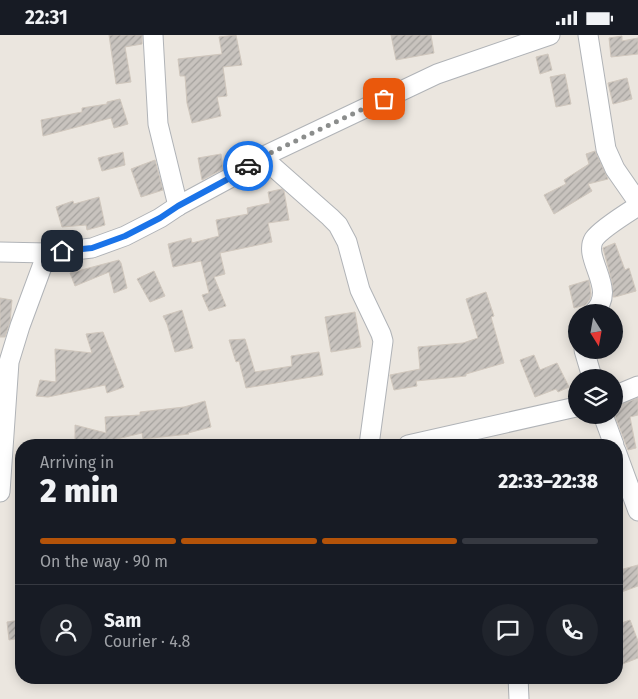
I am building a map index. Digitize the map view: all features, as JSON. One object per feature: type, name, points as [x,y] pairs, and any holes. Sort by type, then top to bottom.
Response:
[{"type":"street","points":[[153,35],[158,124],[178,206]]},
{"type":"street","points":[[0,252],[47,253],[92,248],[125,236],[228,179],[262,157],[437,74],[550,35]]},
{"type":"street","points":[[588,35],[608,155],[638,204],[596,236],[592,245],[591,251],[597,267],[602,293],[599,304]]},
{"type":"street","points":[[262,157],[330,217],[338,225],[347,241],[360,290],[383,341],[370,439]]},
{"type":"street","points":[[0,492],[9,362],[47,253]]},
{"type":"street","points":[[623,392],[638,386]]},
{"type":"street","points":[[435,439],[568,409]]},
{"type":"street","points":[[606,424],[612,439]]},
{"type":"street","points":[[623,470],[638,511]]},
{"type":"street","points":[[518,684],[519,699]]},
{"type":"building","points":[[109,35],[142,35],[142,44],[125,47],[131,82],[116,84]]},
{"type":"building","points":[[236,35],[242,65],[223,67],[227,96],[217,97],[221,116],[192,123],[187,103],[185,76],[180,76],[178,59],[222,54],[219,37]]},
{"type":"building","points":[[391,35],[431,35],[434,53],[396,60]]},
{"type":"building","points":[[622,36],[622,41],[638,38],[638,54],[611,57],[609,38]]},
{"type":"building","points":[[548,54],[552,70],[540,74],[536,57]]},
{"type":"building","points":[[565,74],[571,104],[556,107],[550,77]]},
{"type":"building","points":[[627,78],[632,99],[613,104],[608,83]]},
{"type":"building","points":[[120,99],[128,124],[114,128],[111,118],[43,136],[41,120],[82,112],[82,108],[107,104],[107,102]]},
{"type":"building","points":[[595,151],[608,179],[588,184],[592,191],[554,214],[544,195],[566,184],[564,180],[589,164],[586,154]]},
{"type":"building","points":[[123,152],[125,165],[102,171],[98,158]]},
{"type":"building","points":[[221,154],[223,169],[202,180],[198,158]]},
{"type":"building","points":[[155,160],[163,190],[141,197],[131,169]]},
{"type":"building","points":[[282,189],[284,191],[289,220],[268,223],[272,242],[220,253],[225,274],[214,277],[226,306],[209,311],[202,295],[209,293],[201,261],[173,267],[168,244],[191,238],[192,243],[219,236],[216,220],[248,214],[247,208],[270,203],[268,192]]},
{"type":"building","points":[[99,197],[105,225],[87,230],[86,225],[62,227],[56,207],[73,201],[74,204]]},
{"type":"building","points":[[615,243],[625,270],[629,268],[636,291],[613,297],[612,282],[603,248]]},
{"type":"building","points":[[119,260],[127,288],[114,293],[109,272],[75,286],[70,273]]},
{"type":"building","points":[[154,271],[165,296],[150,302],[137,279]]},
{"type":"building","points":[[589,280],[590,299],[586,304],[573,304],[569,286]]},
{"type":"building","points":[[486,292],[494,316],[491,317],[504,363],[466,374],[466,376],[416,381],[417,386],[394,390],[390,375],[420,369],[418,347],[463,343],[478,338],[466,299]]},
{"type":"building","points":[[0,298],[12,300],[10,322],[5,337],[0,337]]},
{"type":"building","points":[[182,310],[193,348],[175,352],[163,316]]},
{"type":"building","points":[[355,312],[361,347],[331,352],[325,317]]},
{"type":"building","points":[[103,332],[124,387],[107,393],[105,385],[48,397],[36,396],[40,380],[56,382],[55,349],[92,353],[86,334]]},
{"type":"building","points":[[245,339],[255,372],[292,366],[291,356],[319,352],[323,375],[246,388],[239,361],[236,362],[229,340]]},
{"type":"building","points":[[534,355],[540,370],[557,363],[568,387],[558,392],[556,389],[535,397],[520,360]]},
{"type":"building","points":[[638,398],[638,415],[630,417],[636,448],[628,450],[618,424],[623,424],[623,404]]},
{"type":"building","points":[[205,401],[211,427],[189,434],[143,439],[142,433],[117,439],[75,439],[75,425],[106,433],[105,417],[140,415],[140,412],[184,407]]},
{"type":"building","points":[[638,565],[638,586],[623,591],[623,569]]},
{"type":"building","points":[[630,620],[638,641],[638,658],[623,664],[623,622]]},
{"type":"building","points":[[15,621],[15,639],[9,640],[7,622]]},
{"type":"way so far","points":[[248,166],[262,157],[384,99]]},
{"type":"route","points":[[62,251],[92,248],[125,236],[160,218],[248,166]]}]
